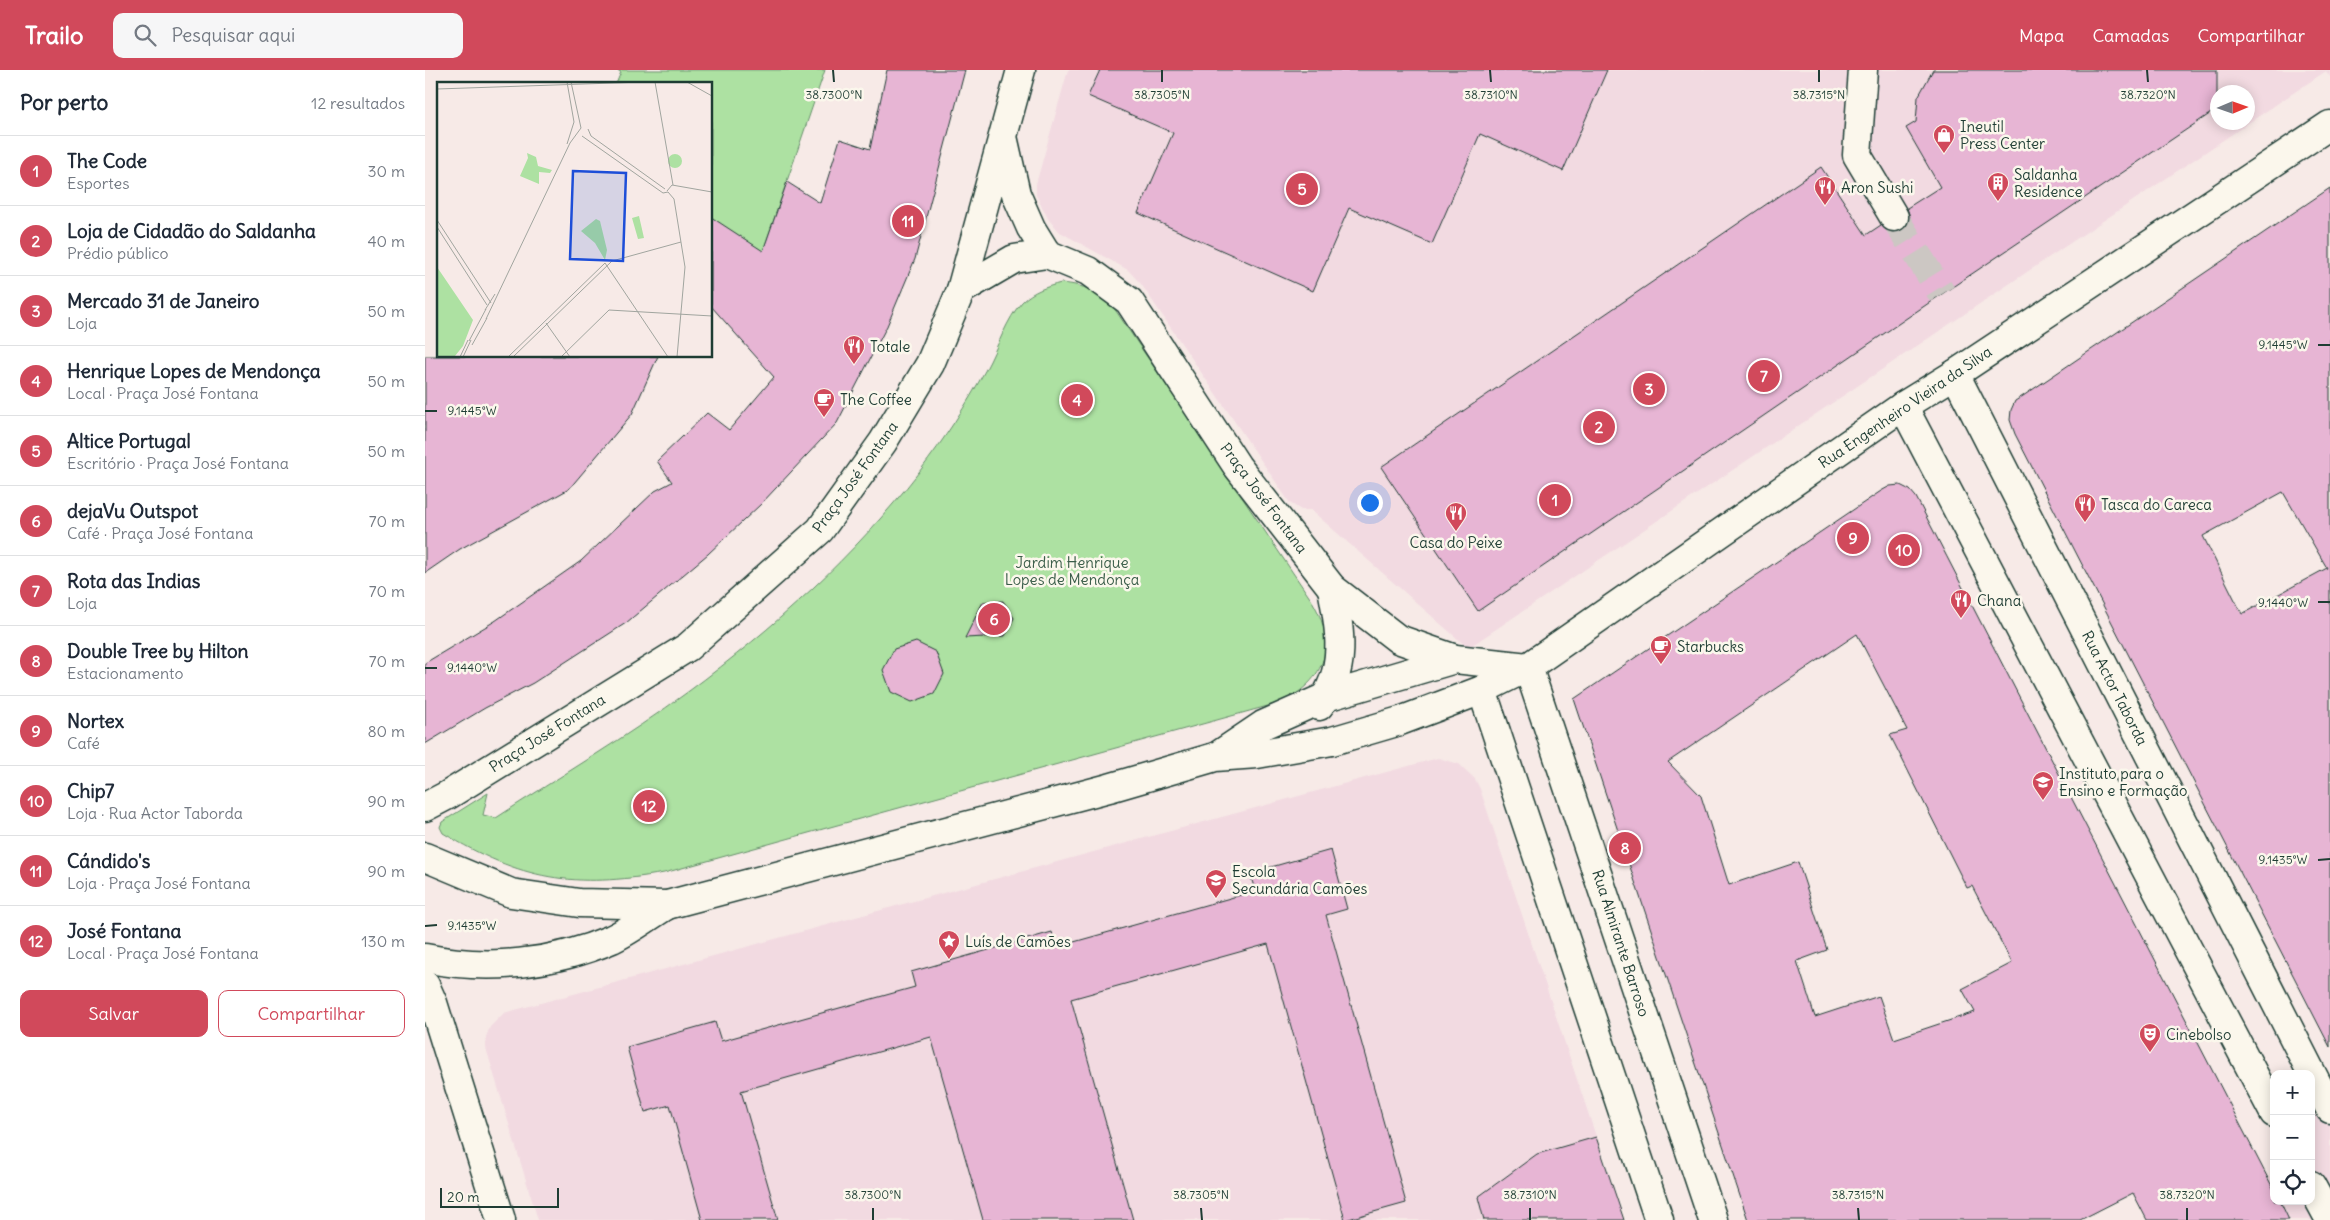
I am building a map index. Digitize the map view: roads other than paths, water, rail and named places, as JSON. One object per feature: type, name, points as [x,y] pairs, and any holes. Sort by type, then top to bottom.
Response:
[{"type":"street","name":"Praça José Fontana","points":[[425,807],[448,795],[688,647],[820,530],[883,442],[930,364],[961,290],[1021,70]]},
{"type":"street","points":[[1863,70],[1857,155],[1894,217]]},
{"type":"street","name":"Rua Engenheiro Vieira da Silva","points":[[1482,690],[1528,666],[1903,406],[1955,374],[2330,125]]},
{"type":"street","points":[[961,290],[1014,259],[1047,254],[1031,228],[1016,194],[1003,137]]},
{"type":"street","name":"Praça José Fontana","points":[[1047,254],[1088,271],[1129,301],[1237,466],[1332,588],[1398,639],[1455,659],[1528,666]]},
{"type":"street","name":"Rua Actor Taborda","points":[[1955,374],[2330,1109]]},
{"type":"street","points":[[1903,406],[2270,1105]]},
{"type":"street","name":"Praça José Fontana","points":[[1257,754],[1312,715],[1326,697],[1335,678],[1341,658],[1339,625],[1332,588]]},
{"type":"street","name":"Praça José Fontana","points":[[1215,757],[1263,725],[1326,697],[1455,659]]},
{"type":"street","name":"Rua Almirante Barroso","points":[[1528,666],[1713,1220]]},
{"type":"street","name":"Praça José Fontana","points":[[425,857],[511,893],[579,903],[667,905],[1099,791],[1215,757],[1257,754],[1332,741],[1400,721],[1482,690]]},
{"type":"street","points":[[1482,690],[1659,1220]]},
{"type":"street","name":"Praça José Fontana","points":[[425,958],[487,965],[565,955],[613,938],[667,905]]},
{"type":"street","points":[[425,985],[433,1003],[501,1220]]},
{"type":"street","points":[[2315,1192],[2330,1220]]},
{"type":"tunnel","points":[[1894,217],[1942,294]]},
{"type":"place","name":"Ineutil Press Center","points":[[1944,154]]},
{"type":"place","name":"Altice Portugal","points":[[1302,189]]},
{"type":"place","name":"Saldanha Residence","points":[[1998,202]]},
{"type":"place","name":"Aron Sushi","points":[[1825,206]]},
{"type":"place","name":"Cándido's","points":[[908,221]]},
{"type":"place","name":"Totale","points":[[854,365]]},
{"type":"place","name":"Rota das Indias","points":[[1764,376]]},
{"type":"place","name":"Mercado 31 de Janeiro","points":[[1649,389]]},
{"type":"place","name":"Henrique Lopes de Mendonça","points":[[1077,400]]},
{"type":"place","name":"The Coffee","points":[[824,418]]},
{"type":"place","name":"Loja de Cidadão do Saldanha","points":[[1599,427]]},
{"type":"place","name":"The Code","points":[[1555,500]]},
{"type":"place","name":"Tasca do Careca","points":[[2085,523]]},
{"type":"place","name":"Casa do Peixe","points":[[1456,532]]},
{"type":"place","name":"Nortex","points":[[1853,538]]},
{"type":"place","name":"Chip7","points":[[1904,550]]},
{"type":"place","name":"dejaVu Outspot","points":[[994,619]]},
{"type":"place","name":"Chana","points":[[1961,619]]},
{"type":"place","name":"Starbucks","points":[[1661,665]]},
{"type":"place","name":"Instituto para o Ensino e Formação","points":[[2043,801]]},
{"type":"place","name":"José Fontana","points":[[649,806]]},
{"type":"place","name":"Double Tree by Hilton","points":[[1625,848]]},
{"type":"place","name":"Escola Secundária Camões","points":[[1216,899]]},
{"type":"place","name":"Luís de Camões","points":[[949,960]]},
{"type":"place","name":"Cinebolso","points":[[2150,1053]]},
{"type":"park label","name":"Jardim Henrique Lopes de Mendonça","points":[[1072,570]]}]
